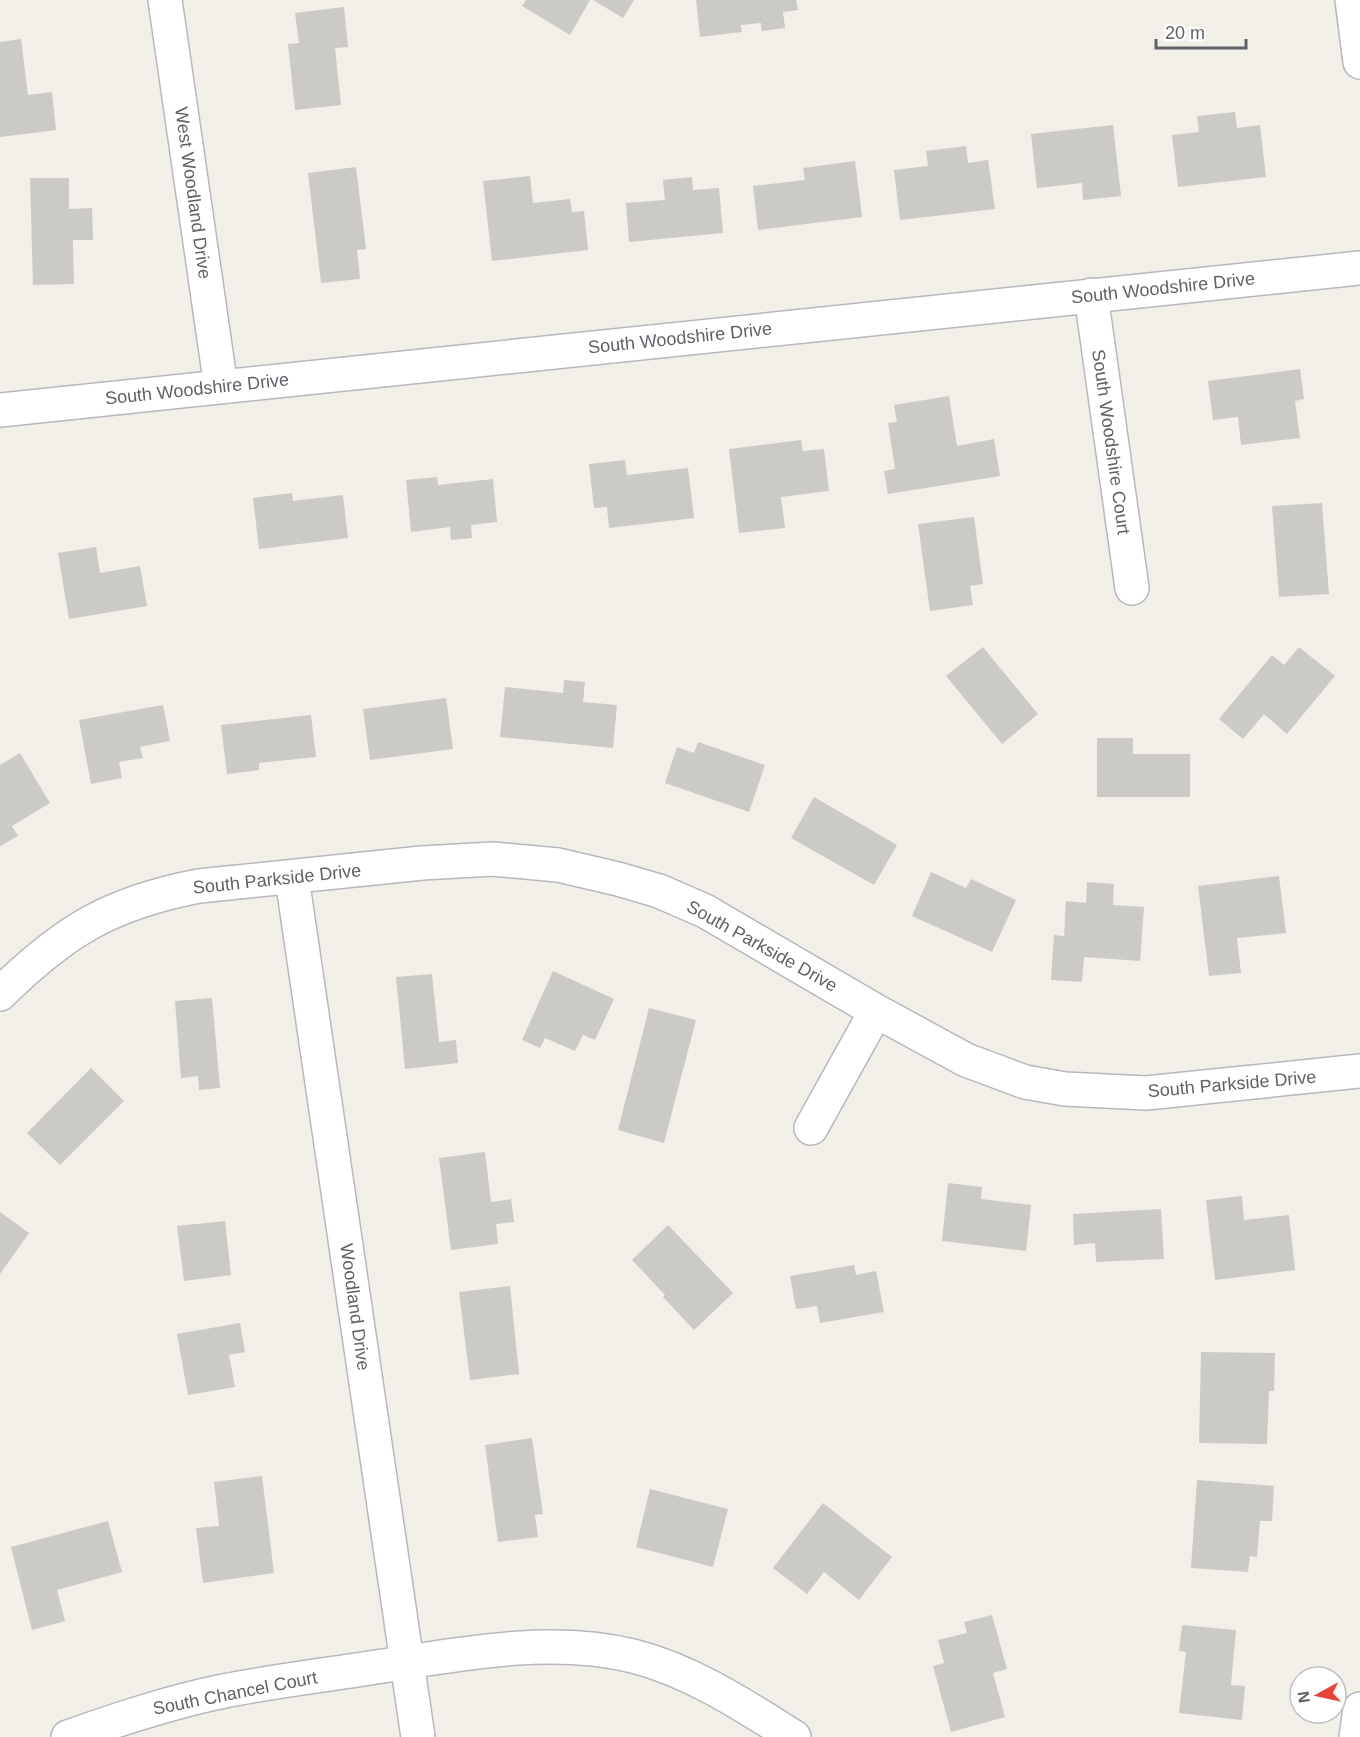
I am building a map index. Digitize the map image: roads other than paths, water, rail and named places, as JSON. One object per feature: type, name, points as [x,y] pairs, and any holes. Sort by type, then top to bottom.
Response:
[{"type":"street","name":"West Woodland Drive","points":[[165,0],[221,387]]},
{"type":"street","points":[[1352,0],[1360,62]]},
{"type":"street","name":"South Woodshire Drive","points":[[0,410],[1360,268]]},
{"type":"street","name":"South Woodshire Court","points":[[1091,295],[1132,588]]},
{"type":"street","name":"South Parkside Drive","points":[[0,994],[29,966],[64,938],[115,910],[163,893],[198,886],[422,863],[493,859],[558,865],[618,879],[659,891],[705,910],[876,1011],[966,1060],[1026,1082],[1065,1089],[1146,1093],[1360,1071]]},
{"type":"street","name":"Woodland Drive","points":[[292,878],[418,1737]]},
{"type":"street","points":[[811,1128],[876,1011]]},
{"type":"street","name":"South Chancel Court","points":[[68,1737],[124,1717],[225,1691],[407,1663],[514,1649],[564,1646],[632,1656],[660,1664],[700,1681],[794,1737]]},
{"type":"street","points":[[1356,1737],[1360,1709]]}]
